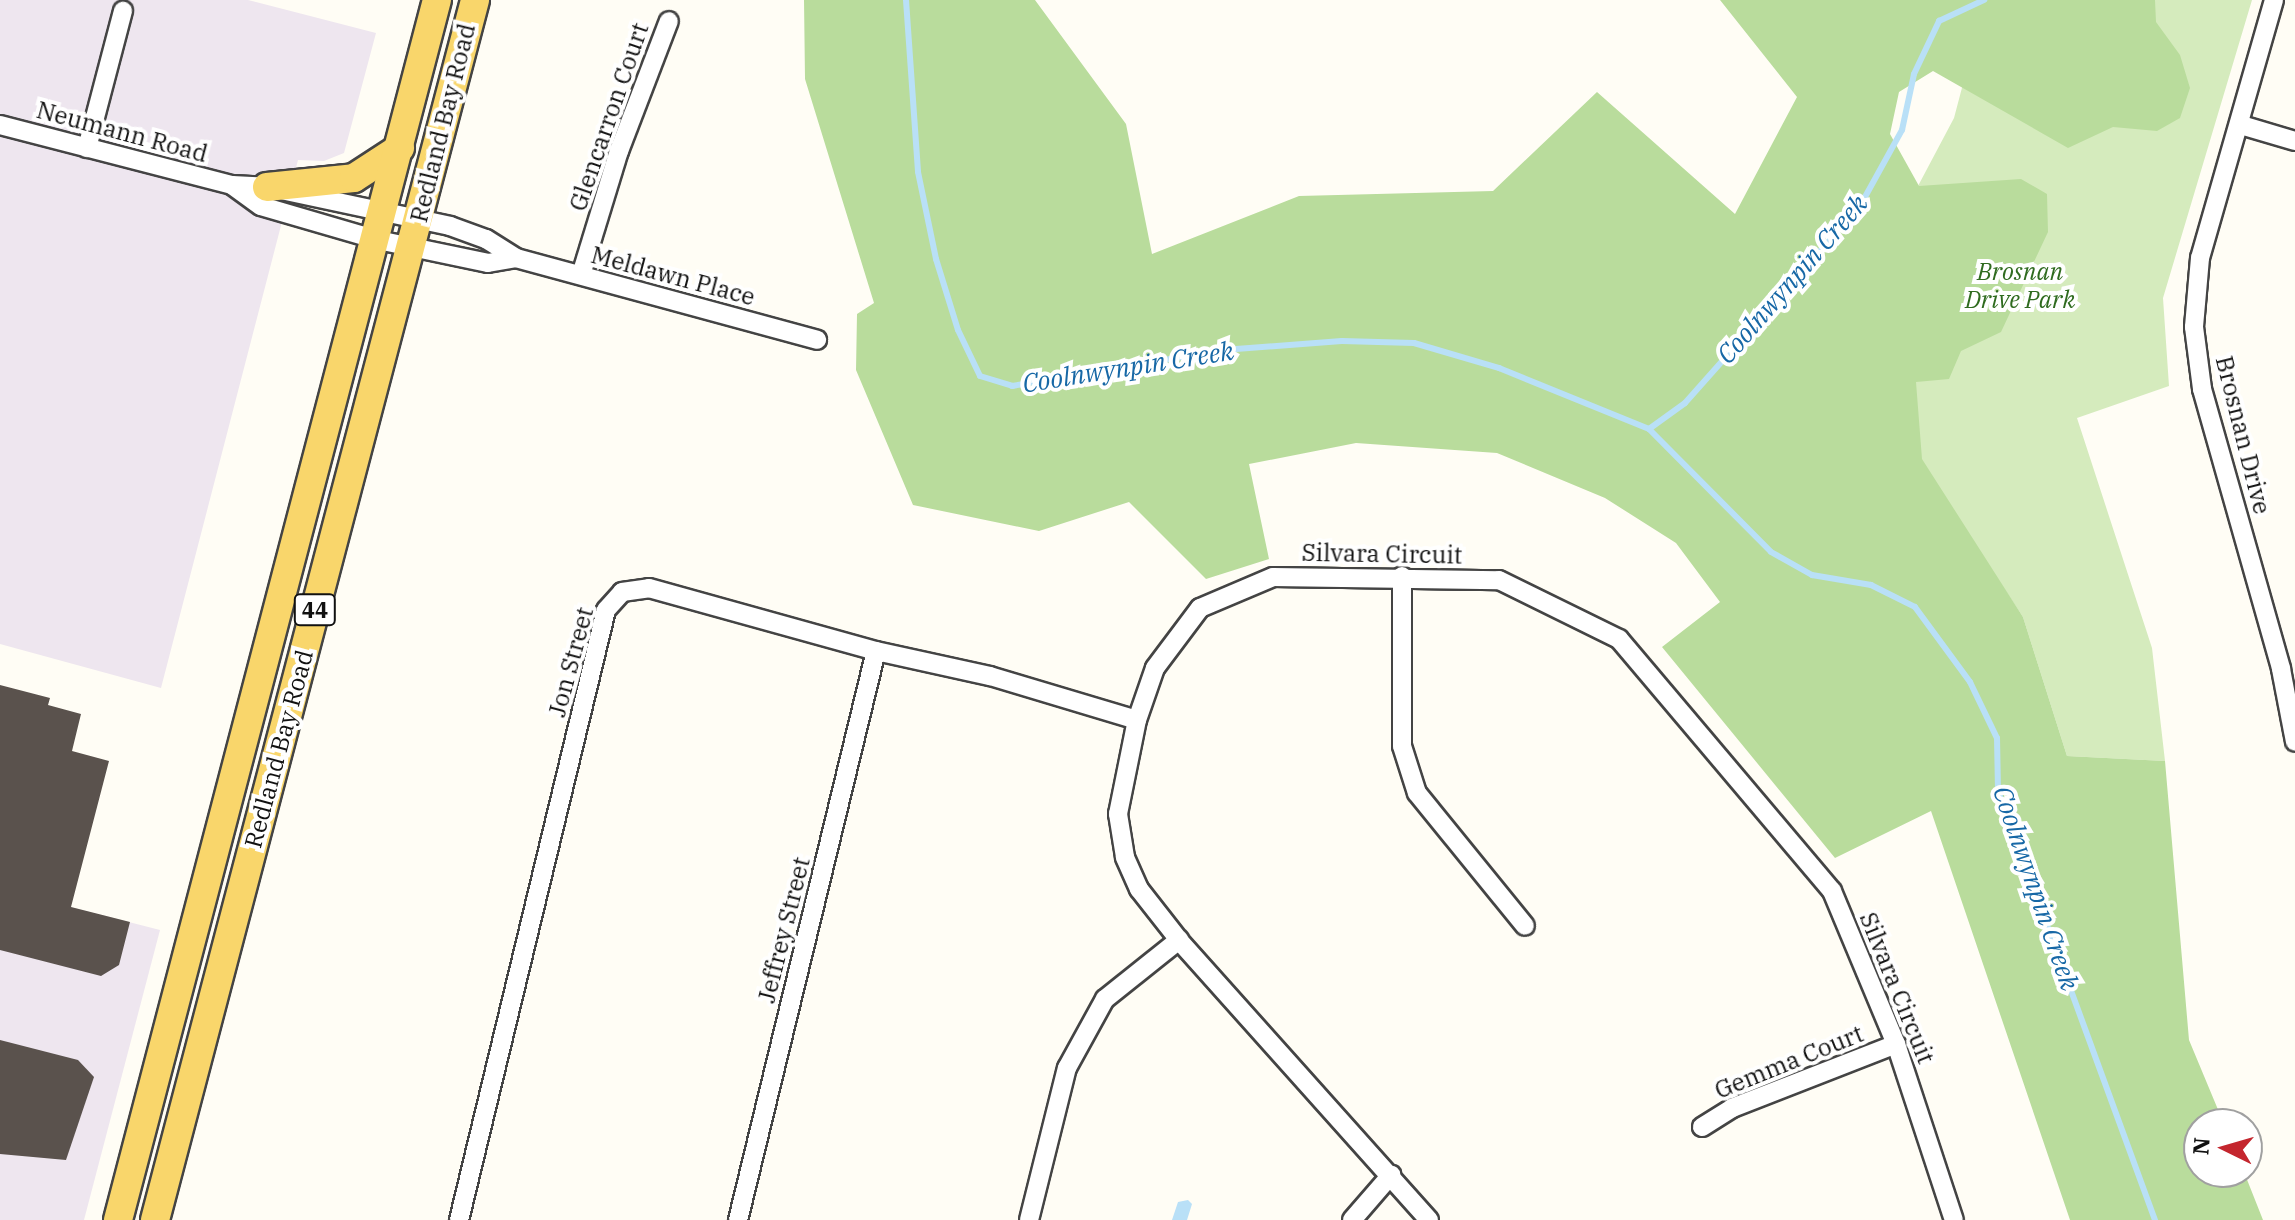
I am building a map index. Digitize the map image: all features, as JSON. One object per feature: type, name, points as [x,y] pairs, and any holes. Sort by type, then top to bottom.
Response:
[{"type":"main road","name":"Redland Bay Road","points":[[118,1220],[381,228],[437,0]]},
{"type":"main road","name":"Redland Bay Road","points":[[155,1220],[475,0]]},
{"type":"main road","points":[[267,187],[354,178],[400,148]]},
{"type":"street","name":"Brosnan Drive","points":[[2274,0],[2241,125],[2200,258],[2194,327],[2202,389],[2288,668],[2295,742]]},
{"type":"street","points":[[87,148],[126,4]]},
{"type":"street","name":"Glencarron Court","points":[[581,275],[619,151],[669,21]]},
{"type":"street","name":"Neumann Road","points":[[0,125],[232,185],[267,187],[381,228],[414,234]]},
{"type":"street","points":[[2241,125],[2295,141]]},
{"type":"street","name":"Neumann Road","points":[[232,185],[261,206],[414,234]]},
{"type":"street","name":"Meldawn Place","points":[[414,234],[486,239],[516,258],[817,340]]},
{"type":"street","name":"Meldawn Place","points":[[414,234],[488,263],[516,258]]},
{"type":"street","points":[[1402,576],[1402,746],[1417,793],[1525,926]]},
{"type":"street","name":"Silvara Circuit","points":[[1429,1220],[1179,940],[1139,889],[1125,857],[1118,814],[1137,720],[1155,668],[1200,608],[1273,577],[1402,576],[1499,580],[1619,639],[1832,891],[1896,1044],[1954,1220]]},
{"type":"street","name":"Jon Street","points":[[459,1220],[606,610],[622,592],[649,588],[876,651],[990,676],[1137,720]]},
{"type":"street","name":"Jeffrey Street","points":[[738,1220],[876,651]]},
{"type":"street","points":[[1029,1220],[1073,1056],[1105,999],[1179,940]]},
{"type":"street","name":"Gemma Court","points":[[1702,1127],[1732,1108],[1896,1044]]},
{"type":"street","points":[[1352,1220],[1391,1175]]},
{"type":"shaded area","points":[[0,0],[248,0],[376,33],[344,153],[324,161],[298,160],[161,688],[0,644]]},
{"type":"shaded area","points":[[0,889],[160,930],[84,1220],[0,1220]]},
{"type":"green space","points":[[804,0],[1035,0],[1126,124],[1152,254],[1299,196],[1493,191],[1597,92],[1735,214],[1797,97],[1720,0],[2155,0],[2156,22],[2180,55],[2190,88],[2180,118],[2157,131],[2113,127],[2068,148],[1933,71],[1899,92],[1890,134],[1919,186],[2021,179],[2047,194],[2048,232],[2001,332],[1961,351],[1949,379],[1916,382],[1922,459],[2023,617],[2067,756],[2165,761],[2189,1040],[2217,1108],[2183,1108],[2183,1188],[2250,1188],[2263,1220],[2070,1220],[1931,811],[1835,858],[1662,647],[1720,602],[1676,543],[1605,498],[1497,453],[1356,443],[1249,464],[1269,559],[1206,579],[1129,502],[1039,531],[913,505],[856,370],[857,314],[874,303],[805,79]]},
{"type":"green space","name":"Brosnan Drive Park","points":[[2047,0],[2252,0],[2163,298],[2169,386],[2077,418],[2152,648],[2165,761],[2067,756],[2023,617],[1820,310],[1918,186],[1954,118],[1973,46]]},
{"type":"water","points":[[1188,1200],[1192,1204],[1187,1220],[1172,1220],[1178,1202]]},
{"type":"building","points":[[0,685],[50,698],[48,705],[81,714],[72,751],[109,761],[71,907],[130,922],[119,965],[101,976],[0,950]]},
{"type":"building","points":[[0,1040],[78,1060],[94,1077],[66,1160],[0,1154]]},
{"type":"waterway","name":"Coolnwynpin Creek","points":[[906,0],[918,172],[936,259],[958,330],[980,376],[1012,386],[1223,350],[1342,341],[1414,343],[1499,368],[1649,429],[1771,552],[1812,575],[1871,585],[1915,607],[1970,682],[1997,738],[1998,791],[2155,1220]]},
{"type":"waterway","name":"Coolnwynpin Creek","points":[[1649,429],[1685,403],[1860,206],[1902,130],[1914,74],[1939,21],[1984,0]]}]
